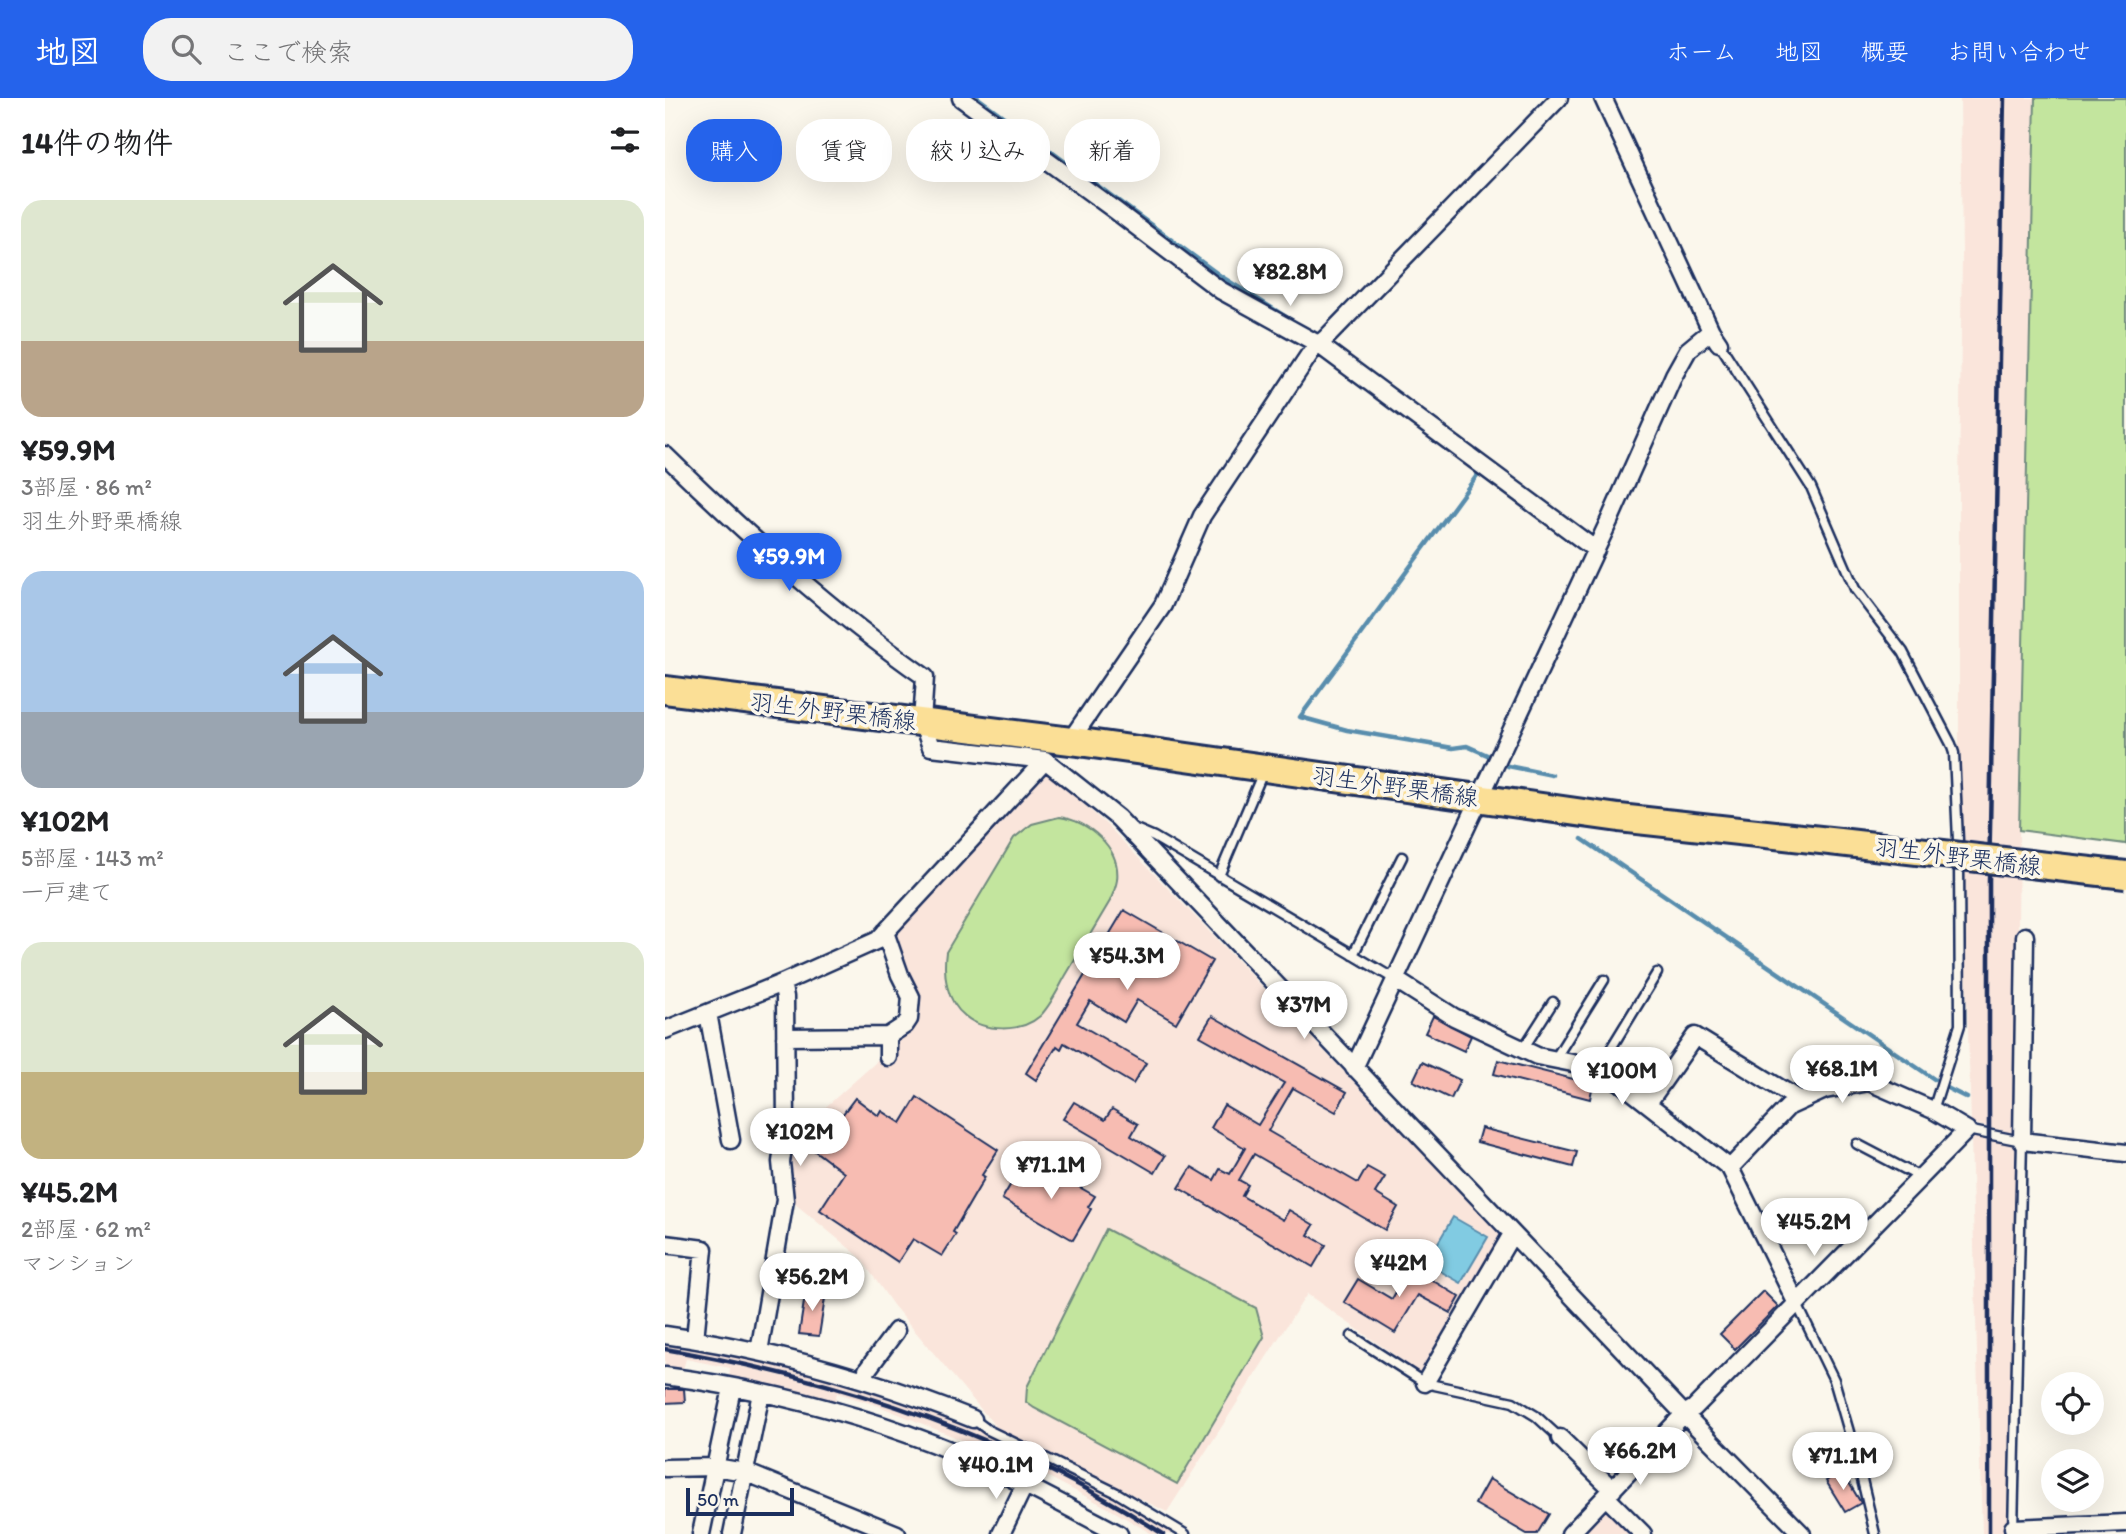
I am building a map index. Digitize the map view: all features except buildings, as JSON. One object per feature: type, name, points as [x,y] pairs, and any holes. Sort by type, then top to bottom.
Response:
[{"type":"main road","name":"羽生外野栗橋線","points":[[665,690],[1070,741],[1619,818],[2126,875]]},
{"type":"street","points":[[961,98],[1220,290],[1318,344],[1596,550]]},
{"type":"street","points":[[1070,741],[1163,605],[1202,516],[1313,349],[1559,98]]},
{"type":"street","points":[[1354,1068],[1596,550],[1674,375],[1688,350],[1715,337],[1603,98]]},
{"type":"street","points":[[665,455],[744,532],[881,646],[925,677],[922,722],[932,747],[1045,760],[1124,824],[1683,1414],[1802,1534]]},
{"type":"street","points":[[666,1032],[878,940],[1045,760]]},
{"type":"street","points":[[785,1037],[888,1036],[905,1025],[909,1019],[911,997],[885,932]]},
{"type":"street","points":[[2025,936],[2022,1142],[2126,1153]]},
{"type":"street","points":[[1396,980],[1454,1017],[1537,1056],[1603,1069],[1730,1168],[1796,1302]]},
{"type":"street","points":[[759,1352],[785,1200],[781,1162],[786,1127],[785,997],[782,983]]},
{"type":"street","points":[[708,1013],[731,1140]]},
{"type":"street","points":[[888,1036],[888,1057]]},
{"type":"street","points":[[1648,1103],[1695,1036],[1801,1101]]},
{"type":"street","points":[[1570,1534],[1683,1414],[1693,1408],[1967,1130],[1933,1110],[1869,1082],[1825,1090],[1788,1107],[1730,1168]]},
{"type":"street","points":[[1425,1383],[1512,1234]]},
{"type":"street","points":[[665,1244],[704,1248],[695,1339]]},
{"type":"street","points":[[865,1380],[867,1370],[896,1331]]},
{"type":"street","points":[[665,1335],[759,1352],[865,1380],[973,1419]]},
{"type":"street","points":[[665,1376],[761,1393],[838,1411],[890,1427],[1025,1484],[1119,1534]]},
{"type":"street","points":[[701,1534],[732,1388]]},
{"type":"street","points":[[732,1534],[761,1393]]},
{"type":"street","points":[[1560,1438],[1643,1534]]},
{"type":"street","points":[[665,1468],[715,1467],[745,1472],[860,1527],[897,1534]]},
{"type":"street","points":[[1001,1534],[1025,1484]]},
{"type":"street","points":[[2013,1531],[2126,1525],[2126,1512]]},
{"type":"lane","points":[[1715,337],[1811,487],[1855,589],[1903,652],[1954,753],[1959,862],[1960,1026],[1933,1110]]},
{"type":"lane","points":[[1219,876],[1264,768]]},
{"type":"lane","points":[[1124,824],[1154,837],[1396,980]]},
{"type":"lane","points":[[1353,955],[1402,857]]},
{"type":"lane","points":[[1599,1068],[1657,973]]},
{"type":"lane","points":[[1555,1059],[1604,981]]},
{"type":"lane","points":[[1523,1049],[1553,1002]]},
{"type":"lane","points":[[1967,1130],[2022,1142],[2013,1531]]},
{"type":"lane","points":[[1857,1144],[1920,1177]]},
{"type":"lane","points":[[1796,1302],[1834,1380],[1859,1463],[1875,1534]]},
{"type":"lane","points":[[1352,1336],[1425,1383],[1513,1402],[1536,1416],[1560,1438]]},
{"type":"lane","points":[[973,1419],[988,1430],[1117,1493],[1185,1534]]},
{"type":"shaded area","points":[[1960,98],[2035,98],[2019,830],[2016,1134],[1971,1123],[1959,751],[1962,253]]},
{"type":"shaded area","points":[[1041,766],[1108,826],[1503,1237],[1420,1373],[1307,1294],[1167,1512],[996,1427],[893,1305],[860,1257],[794,1203],[783,1171],[820,1112],[875,1063],[916,1002],[895,932]]},
{"type":"shaded area","points":[[1987,1137],[2018,1145],[2009,1534],[1982,1534],[1971,1138]]},
{"type":"shaded area","points":[[665,1341],[837,1377],[956,1418],[1122,1498],[1180,1534],[1152,1534],[1033,1469],[879,1406],[837,1393],[834,1405],[729,1380],[730,1368],[686,1359],[682,1372],[665,1371]]},
{"type":"shaded area","points":[[1608,1507],[1638,1534],[1582,1534]]},
{"type":"green space","points":[[2035,98],[2126,98],[2126,844],[2019,830]]},
{"type":"green space","points":[[1059,817],[1091,830],[1108,847],[1117,868],[1117,880],[1110,901],[1048,1007],[1040,1016],[1032,1022],[1013,1028],[982,1025],[965,1016],[950,995],[945,969],[946,952],[1014,838],[1032,824]]},
{"type":"green space","points":[[1106,1229],[1256,1308],[1264,1337],[1177,1484],[1026,1402],[1027,1387]]},
{"type":"water","points":[[1453,1217],[1488,1237],[1461,1283],[1426,1263]]},
{"type":"waterway","points":[[978,98],[1222,277],[1294,322]]},
{"type":"waterway","points":[[1478,474],[1300,717],[1347,730],[1453,748],[1467,746],[1494,758]]},
{"type":"waterway","points":[[1508,766],[1552,775]]},
{"type":"waterway","points":[[1582,839],[1934,1079]]},
{"type":"waterway","points":[[1947,1088],[1967,1098]]},
{"type":"railway","points":[[1989,1534],[1989,881],[2004,98]]},
{"type":"railway","points":[[665,1349],[796,1377],[923,1416],[1047,1468],[1106,1499],[1163,1534]]}]
